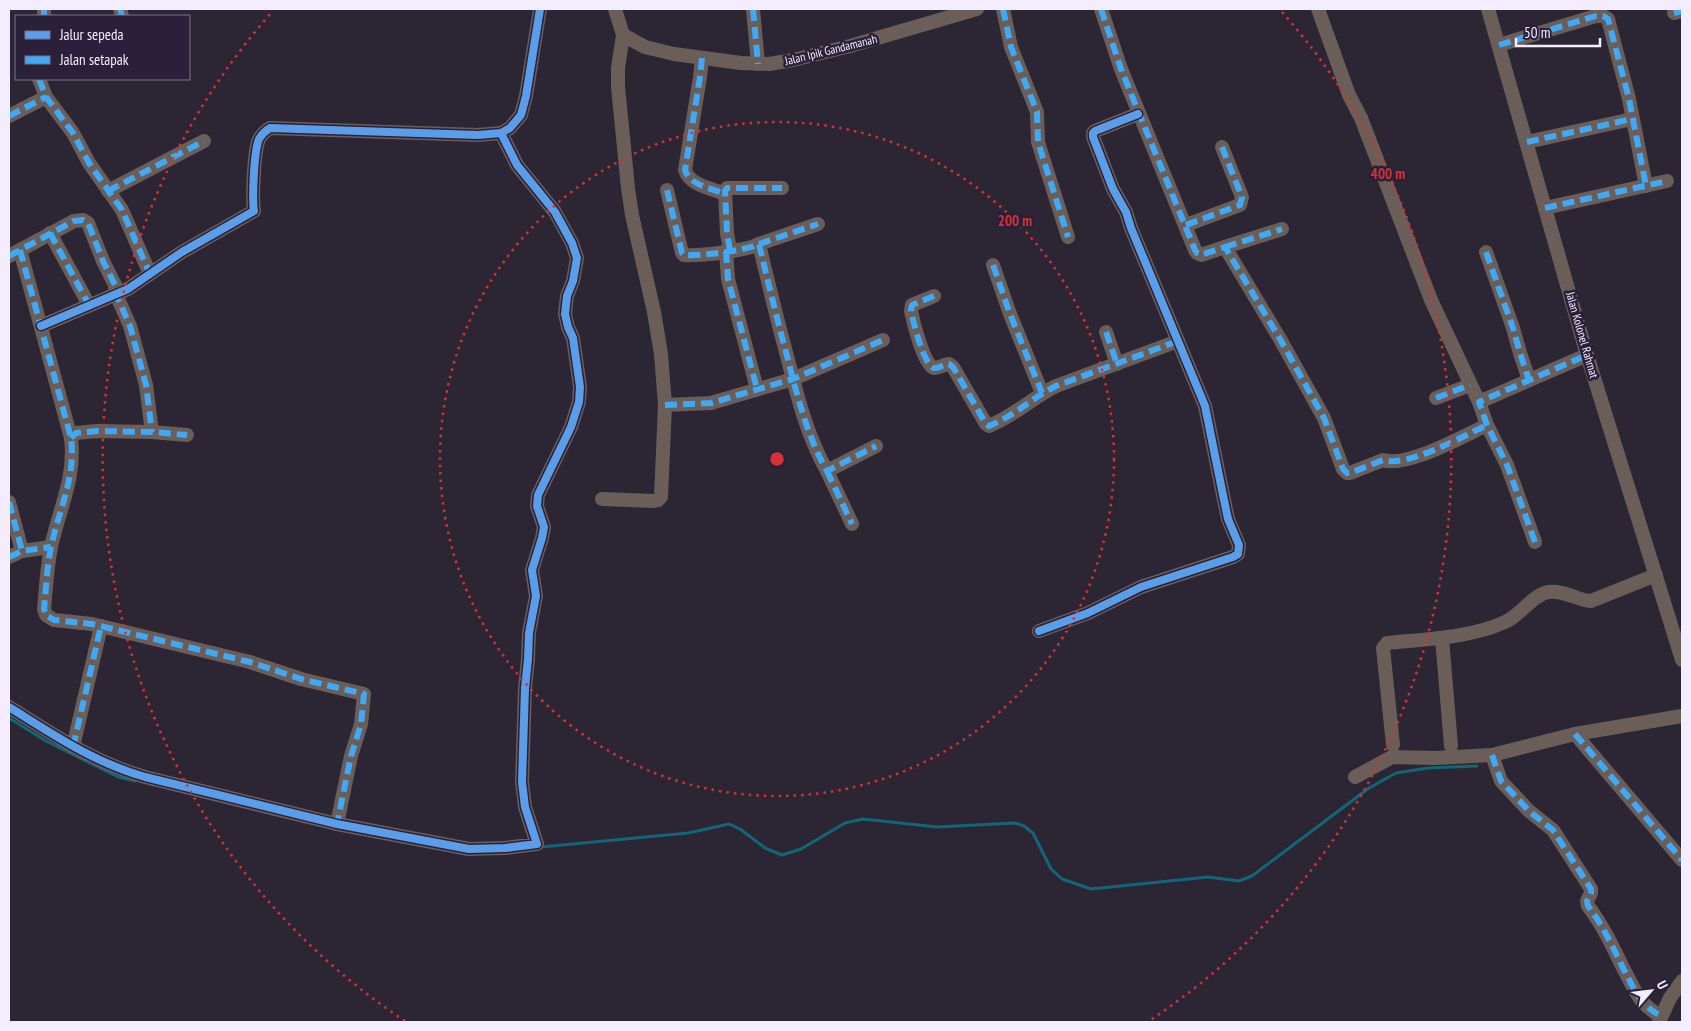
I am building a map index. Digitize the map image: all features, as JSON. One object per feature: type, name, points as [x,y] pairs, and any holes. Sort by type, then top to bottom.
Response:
[{"type":"street","points":[[40,326],[128,289],[189,248],[254,211],[254,177],[258,140],[270,128],[478,135],[501,133],[510,128],[521,115],[526,96],[540,9]]},
{"type":"street","points":[[602,499],[654,501],[661,496],[665,405],[661,354],[654,312],[632,215],[618,87],[618,68],[623,35],[615,9]]},
{"type":"street","points":[[753,9],[758,64]]},
{"type":"street","name":"Jalan Ipik Gandamanah","points":[[623,35],[645,48],[702,58],[758,64],[793,60],[850,46],[977,9]]},
{"type":"street","points":[[1003,9],[1011,47],[1038,112],[1038,142],[1068,237]]},
{"type":"street","points":[[1102,9],[1120,69],[1152,143],[1177,209],[1186,224],[1195,250],[1199,255],[1282,229]]},
{"type":"street","points":[[1318,9],[1349,95],[1361,118],[1431,300],[1479,402],[1487,425],[1506,465],[1535,542]]},
{"type":"street","name":"Jalan Kolonel Rahmat","points":[[1488,9],[1587,355],[1682,660]]},
{"type":"street","points":[[1499,44],[1596,16],[1603,16],[1608,19],[1629,99],[1646,186]]},
{"type":"street","points":[[702,58],[685,170],[690,179],[725,194]]},
{"type":"street","points":[[39,80],[46,97],[73,133],[89,164],[122,210],[150,274]]},
{"type":"street","points":[[9,116],[46,97]]},
{"type":"street","points":[[1039,631],[1088,613],[1141,587],[1238,554],[1239,545],[1228,519],[1205,406],[1126,212],[1113,189],[1093,137],[1095,130],[1138,114]]},
{"type":"street","points":[[1527,142],[1632,119]]},
{"type":"street","points":[[9,707],[73,747],[121,770],[337,824],[469,849],[505,848],[537,844],[525,807],[522,782],[529,633],[536,596],[532,570],[544,527],[537,506],[538,495],[571,426],[579,402],[580,387],[573,338],[565,314],[567,296],[573,281],[577,258],[572,243],[555,212],[517,165],[501,133]]},
{"type":"street","points":[[108,191],[204,141]]},
{"type":"street","points":[[1186,224],[1240,205],[1242,197],[1222,147]]},
{"type":"street","points":[[1545,208],[1667,181]]},
{"type":"street","points":[[757,389],[728,280],[725,190],[728,188],[782,188]]},
{"type":"street","points":[[667,190],[684,255],[748,248],[818,224]]},
{"type":"street","points":[[152,432],[146,385],[130,326],[116,294],[115,285],[88,223],[80,220],[50,233],[14,253],[40,326],[71,438],[73,452],[68,489],[51,547],[44,609],[46,615],[54,620],[92,624],[250,662],[301,679],[364,694],[361,724],[351,756],[337,824]]},
{"type":"street","points":[[50,233],[89,305]]},
{"type":"street","points":[[759,244],[793,379],[808,430],[818,455],[852,524]]},
{"type":"street","points":[[1225,247],[1280,339],[1324,418],[1343,469],[1347,473],[1350,474],[1383,460],[1389,462],[1406,460],[1487,425]]},
{"type":"street","points":[[1486,252],[1514,328],[1529,380]]},
{"type":"street","points":[[994,265],[1010,314],[1042,393]]},
{"type":"street","points":[[934,296],[912,305],[911,311],[925,356],[933,368],[936,369],[949,364],[953,367],[986,424],[991,426],[1011,416],[1042,393],[1178,341]]},
{"type":"street","points":[[1106,332],[1117,364]]},
{"type":"street","points":[[665,405],[711,403],[793,379],[883,340]]},
{"type":"street","points":[[1479,402],[1587,355]]},
{"type":"street","points":[[1436,398],[1470,385]]},
{"type":"street","points":[[71,438],[76,433],[85,431],[152,432],[187,435]]},
{"type":"street","points":[[827,471],[876,446]]},
{"type":"street","points":[[9,502],[15,554],[51,547]]},
{"type":"street","points":[[1393,745],[1383,648],[1387,643],[1442,638],[1479,630],[1512,619],[1526,606],[1549,592],[1562,593],[1581,600],[1591,601],[1656,575]]},
{"type":"street","points":[[73,747],[101,626]]},
{"type":"street","points":[[1442,638],[1451,746]]},
{"type":"street","points":[[1355,777],[1392,757],[1435,758],[1492,755],[1575,734],[1682,716]]},
{"type":"street","points":[[1575,734],[1682,860]]},
{"type":"street","points":[[1492,755],[1501,781],[1529,811],[1553,830],[1591,889],[1587,901],[1588,906],[1625,970],[1637,995],[1655,1014],[1682,981]]},
{"type":"waterway","points":[[9,718],[46,741],[118,777],[135,781]]},
{"type":"waterway","points":[[541,847],[688,833],[729,824],[740,829],[765,848],[782,855],[801,849],[845,823],[863,819],[937,827],[1015,823],[1024,826],[1033,833],[1051,869],[1062,879],[1091,889],[1208,877],[1239,881],[1252,876],[1369,788],[1396,773],[1428,768],[1477,766]]},
{"type":"marked path","points":[[44,9],[44,15]]},
{"type":"marked path","points":[[120,9],[122,15]]},
{"type":"marked path","points":[[753,9],[758,64]]},
{"type":"marked path","points":[[1003,9],[1011,47],[1037,112],[1038,142],[1068,237]]},
{"type":"marked path","points":[[1101,9],[1121,69],[1195,250],[1201,255],[1225,247],[1280,339],[1324,418],[1343,469],[1350,473],[1383,460],[1393,461],[1420,455],[1435,450],[1487,425]]},
{"type":"marked path","points":[[1674,13],[1682,11]]},
{"type":"marked path","points":[[1499,45],[1596,16],[1603,16],[1608,19],[1629,99],[1646,186]]},
{"type":"marked path","points":[[702,58],[685,170],[696,183],[725,194]]},
{"type":"marked path","points":[[39,80],[46,97],[73,133],[89,163],[122,210],[150,274]]},
{"type":"marked path","points":[[9,116],[46,97]]},
{"type":"marked path","points":[[1527,142],[1632,119]]},
{"type":"marked path","points":[[108,191],[204,141]]},
{"type":"marked path","points":[[1186,225],[1240,205],[1242,197],[1222,147]]},
{"type":"marked path","points":[[1545,208],[1667,181]]},
{"type":"marked path","points":[[730,250],[727,233],[725,191],[727,188],[782,188]]},
{"type":"marked path","points":[[667,190],[684,255],[722,253],[759,244],[799,400],[808,430],[827,471],[876,446]]},
{"type":"marked path","points":[[9,256],[74,221],[83,220],[88,223],[115,285],[116,294],[130,326],[146,385],[152,432]]},
{"type":"marked path","points":[[759,244],[818,224]]},
{"type":"marked path","points":[[1225,247],[1282,229]]},
{"type":"marked path","points":[[50,233],[89,305]]},
{"type":"marked path","points":[[20,250],[71,438],[72,453],[69,480],[48,562],[44,609],[46,615],[54,620],[92,624],[250,662],[301,679],[364,694],[361,724],[351,756],[337,824]]},
{"type":"marked path","points":[[726,251],[728,279],[757,389]]},
{"type":"marked path","points":[[1486,252],[1529,380]]},
{"type":"marked path","points":[[993,265],[1010,314],[1042,393]]},
{"type":"marked path","points":[[934,296],[912,305],[911,311],[926,360],[934,368],[949,364],[953,367],[986,424],[989,426],[1056,386],[1178,341]]},
{"type":"marked path","points":[[1106,332],[1117,364]]},
{"type":"marked path","points":[[665,405],[711,403],[793,379],[883,340]]},
{"type":"marked path","points":[[1535,542],[1507,465],[1487,425],[1479,402],[1587,355]]},
{"type":"marked path","points":[[1436,398],[1470,385]]},
{"type":"marked path","points":[[71,438],[76,433],[97,431],[187,435]]},
{"type":"marked path","points":[[827,471],[852,524]]},
{"type":"marked path","points":[[9,502],[22,551]]},
{"type":"marked path","points":[[9,557],[22,551],[51,547]]},
{"type":"marked path","points":[[73,747],[101,626]]},
{"type":"marked path","points":[[1575,734],[1682,860]]},
{"type":"marked path","points":[[1492,755],[1501,781],[1529,811],[1553,830],[1591,889],[1587,901],[1588,906],[1607,936],[1634,989],[1642,1001],[1661,1016]]},
{"type":"cycle path","points":[[41,326],[128,289],[182,252],[254,211],[253,196],[257,145],[261,136],[270,128],[478,135],[501,133],[510,128],[521,115],[526,96],[540,9]]},
{"type":"cycle path","points":[[1039,631],[1088,613],[1141,587],[1238,554],[1239,545],[1228,519],[1205,406],[1126,212],[1113,189],[1093,137],[1095,131],[1138,114]]},
{"type":"cycle path","points":[[9,707],[91,756],[145,777],[337,824],[469,849],[505,848],[537,844],[525,807],[522,782],[529,633],[536,596],[532,570],[544,527],[537,506],[538,495],[571,427],[579,402],[580,387],[573,338],[565,314],[567,296],[573,281],[577,258],[572,243],[555,212],[517,165],[501,133]]}]
